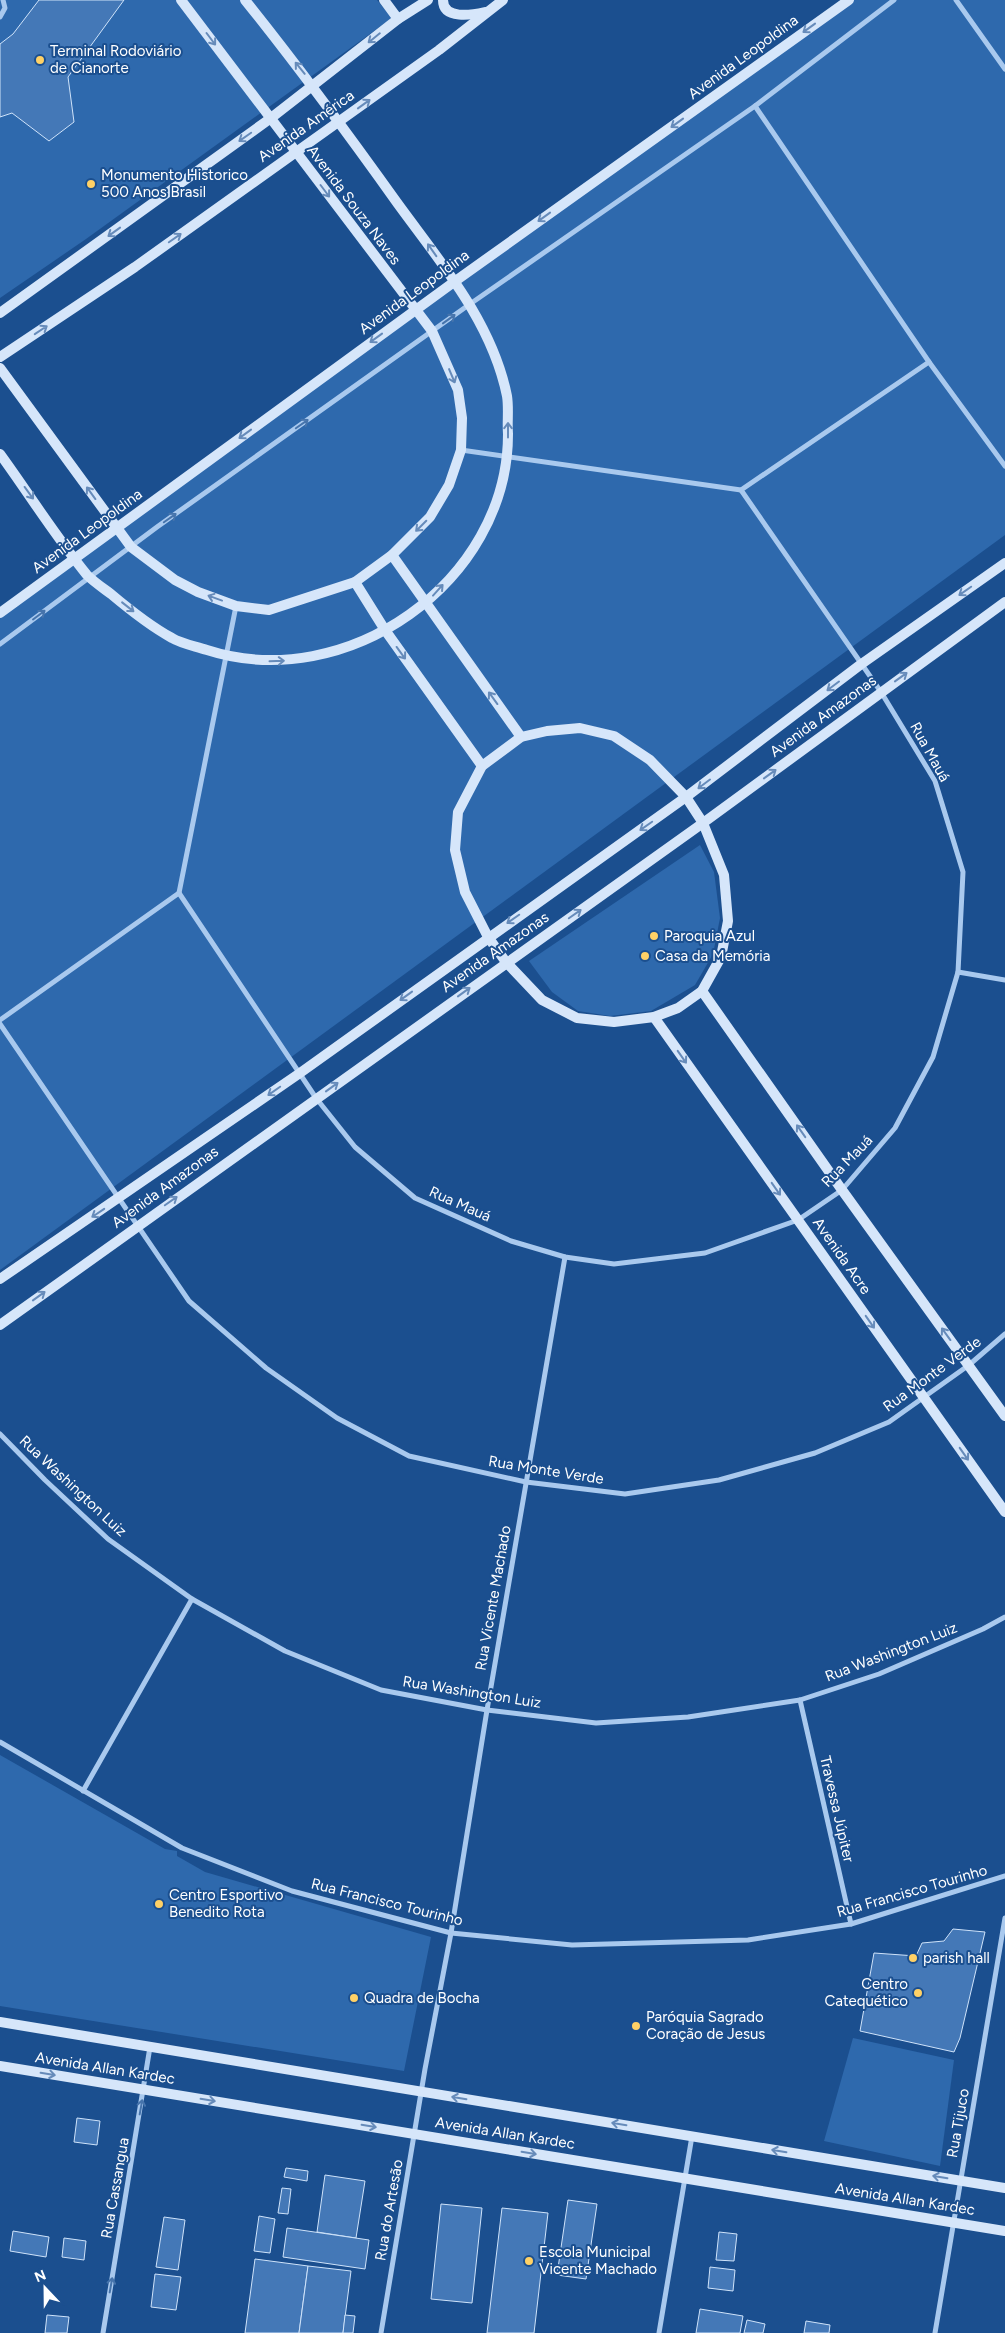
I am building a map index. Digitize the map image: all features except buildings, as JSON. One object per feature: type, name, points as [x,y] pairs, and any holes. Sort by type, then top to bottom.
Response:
[{"type":"street","points":[[0,17],[5,8],[3,0]]},
{"type":"street","name":"Avenida Souza Naves","points":[[0,368],[131,546],[174,580],[236,606],[269,610],[355,582],[392,555],[430,517],[449,485],[461,450],[462,418],[458,390],[432,331],[181,0]]},
{"type":"street","points":[[0,454],[89,577],[142,619],[174,639],[227,656],[275,662],[309,658],[344,649],[385,630],[426,604],[464,562],[486,529],[500,493],[508,457],[507,399],[494,352],[470,304],[314,87],[245,0]]},
{"type":"street","points":[[384,0],[398,19]]},
{"type":"street","name":"Avenida América","points":[[0,313],[314,87],[398,19],[428,0]]},
{"type":"street","points":[[442,0],[443,5],[452,14],[472,15],[488,11]]},
{"type":"street","name":"Avenida América","points":[[0,357],[122,276],[296,153],[439,50],[503,0]]},
{"type":"street","name":"Avenida Leopoldina","points":[[0,614],[74,557],[416,309],[849,0]]},
{"type":"street","points":[[0,644],[131,546],[432,331],[755,106],[894,0]]},
{"type":"street","points":[[956,0],[1005,70]]},
{"type":"street","points":[[755,106],[929,362],[1005,466]]},
{"type":"street","points":[[461,450],[741,490],[929,362]]},
{"type":"street","name":"Rua Mauá","points":[[179,892],[316,1098],[355,1148],[415,1198],[512,1241],[565,1257],[614,1264],[705,1253],[798,1220],[842,1190],[895,1128],[929,1065],[958,972],[963,872],[935,781],[880,692],[741,490]]},
{"type":"street","points":[[392,555],[522,737]]},
{"type":"street","name":"Avenida Amazonas","points":[[0,1279],[300,1073],[488,937],[686,798],[860,665],[1005,563]]},
{"type":"street","points":[[355,582],[385,630],[482,766]]},
{"type":"street","name":"Avenida Amazonas","points":[[0,1325],[506,962],[702,824],[1005,602]]},
{"type":"street","points":[[0,1022],[179,892],[236,606]]},
{"type":"street","points":[[580,728],[614,736],[650,760],[686,798],[702,824],[724,875],[728,921],[721,957],[702,990],[678,1008],[654,1017],[614,1022],[577,1018],[542,1000],[506,962],[488,937],[465,892],[455,850],[458,812],[482,766],[522,737],[547,731],[580,728]]},
{"type":"street","points":[[958,972],[1005,980]]},
{"type":"street","points":[[702,990],[842,1190],[1005,1416]]},
{"type":"street","name":"Avenida Acre","points":[[654,1017],[1005,1512]]},
{"type":"street","name":"Rua Monte Verde","points":[[0,1022],[189,1301],[266,1368],[337,1418],[409,1456],[526,1482],[625,1494],[719,1480],[815,1453],[889,1422],[969,1365],[1005,1334]]},
{"type":"street","name":"Rua Vicente Machado","points":[[422,2092],[451,1933],[487,1710],[565,1257]]},
{"type":"street","name":"Rua Washington Luiz","points":[[0,1434],[45,1480],[108,1539],[192,1599],[285,1651],[382,1690],[487,1710],[596,1723],[688,1717],[800,1700],[879,1674],[983,1629],[1005,1617]]},
{"type":"street","points":[[83,1791],[192,1599]]},
{"type":"street","name":"Travessa Júpiter","points":[[800,1700],[851,1924]]},
{"type":"street","name":"Rua Francisco Tourinho","points":[[0,1742],[182,1848],[292,1891],[451,1933],[572,1945],[748,1940],[851,1924],[1005,1876]]},
{"type":"street","name":"Rua Tijuco","points":[[935,2333],[960,2180],[1003,1942],[1005,1918]]},
{"type":"street","name":"Avenida Allan Kardec","points":[[0,2022],[1005,2188]]},
{"type":"street","name":"Rua Cassangua","points":[[103,2333],[150,2047]]},
{"type":"street","name":"Avenida Allan Kardec","points":[[0,2066],[1005,2231]]},
{"type":"street","name":"Rua do Artesão","points":[[381,2333],[422,2092]]},
{"type":"street","points":[[659,2333],[692,2136]]},
{"type":"shaded area","points":[[0,0],[377,0],[392,18],[86,239],[0,298]]},
{"type":"shaded area","points":[[849,0],[1005,0],[1005,535],[0,1270],[0,610]]},
{"type":"shaded area","points":[[700,845],[714,872],[720,918],[713,954],[695,985],[651,1011],[610,1016],[578,1011],[552,992],[529,961]]},
{"type":"shaded area","name":"Centro Esportivo Benedito Rota","points":[[0,1755],[165,1849],[177,1851],[177,1856],[205,1872],[431,1937],[404,2071],[0,2006]]},
{"type":"shaded area","points":[[853,2038],[954,2060],[940,2166],[824,2141]]},
{"type":"place","name":"Terminal Rodoviário de Cianorte","points":[[40,60]]},
{"type":"place","name":"Monumento Historico 500 Anos Brasil","points":[[91,184]]},
{"type":"place","name":"Paroquia Azul","points":[[654,936]]},
{"type":"place","name":"Casa da Memória","points":[[645,956]]},
{"type":"place","name":"Centro Esportivo Benedito Rota","points":[[159,1904]]},
{"type":"place","name":"parish hall","points":[[913,1958]]},
{"type":"place","name":"Centro Catequético","points":[[918,1993]]},
{"type":"place","name":"Quadra de Bocha","points":[[354,1998]]},
{"type":"place","name":"Paróquia Sagrado Coração de Jesus","points":[[636,2026]]},
{"type":"place","name":"Escola Municipal Vicente Machado","points":[[529,2261]]}]
